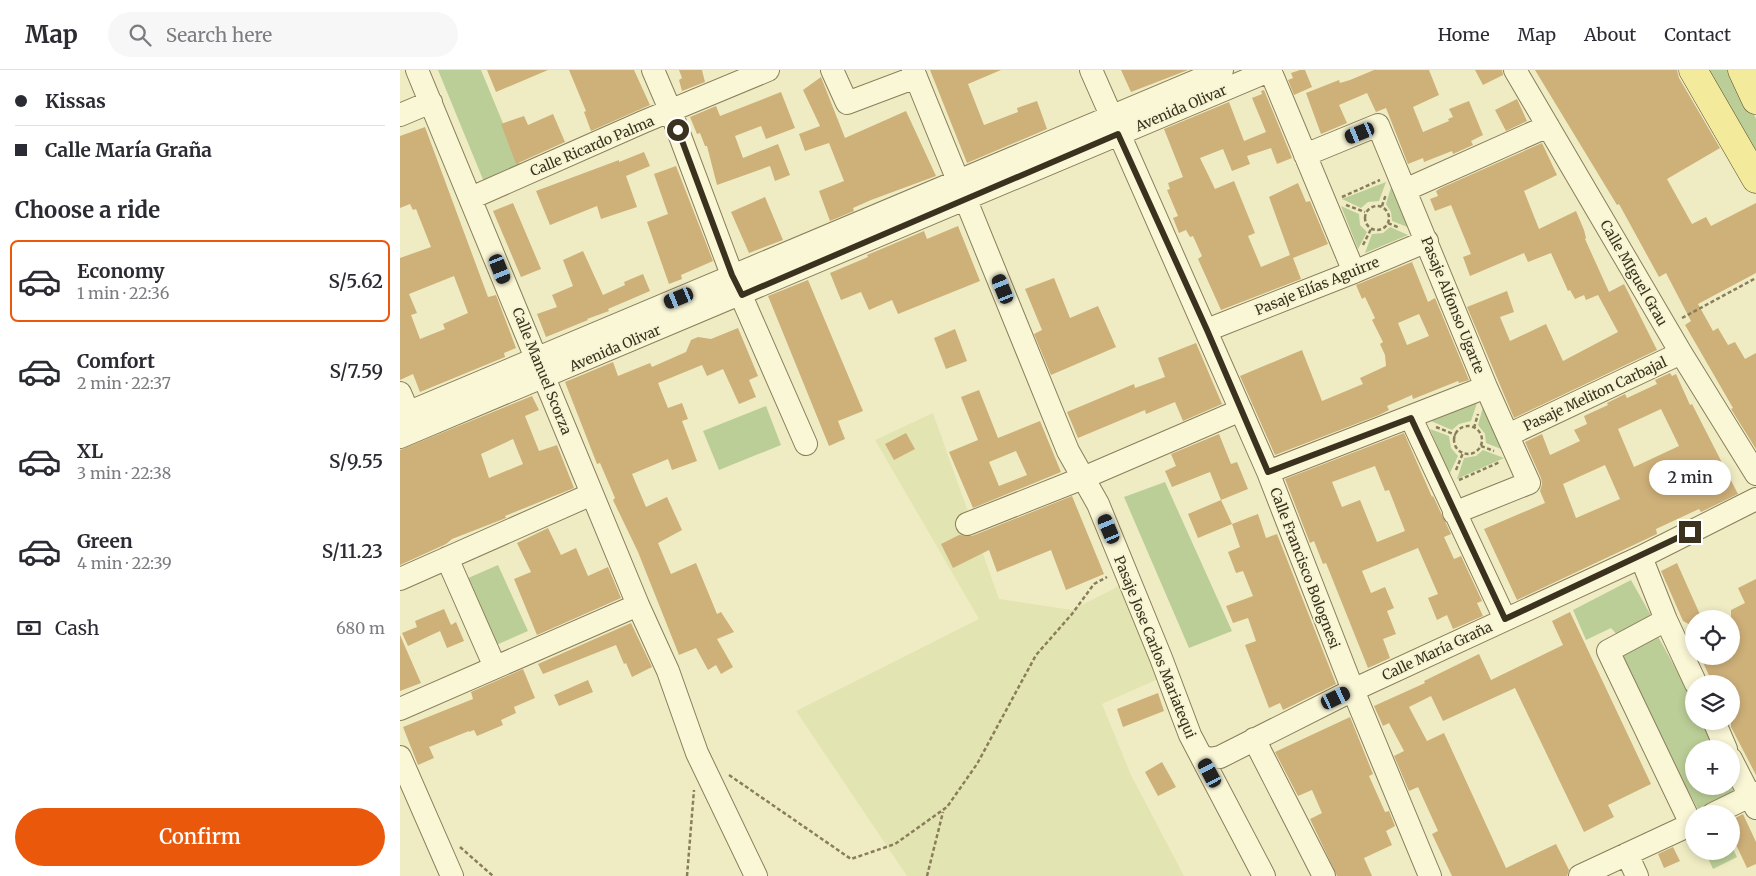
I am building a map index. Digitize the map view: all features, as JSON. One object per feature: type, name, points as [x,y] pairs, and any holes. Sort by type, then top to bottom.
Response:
[{"type":"main road","points":[[1693,70],[1756,180]]},
{"type":"main road","points":[[1742,70],[1756,100]]},
{"type":"street","name":"Calle Manuel Scorza","points":[[417,70],[638,606],[668,671],[697,753],[756,876]]},
{"type":"street","points":[[653,70],[737,285],[806,444]]},
{"type":"street","name":"Calle Ricardo Palma","points":[[471,198],[643,122],[671,112],[768,70]]},
{"type":"street","points":[[832,70],[847,103],[914,73]]},
{"type":"street","name":"Calle Francisco Bolognesi","points":[[1091,70],[1268,472],[1353,690],[1430,876]]},
{"type":"street","name":"Avenida Olivar","points":[[1114,125],[1222,70]]},
{"type":"street","points":[[1270,70],[1354,272]]},
{"type":"street","name":"Avenida Olivar","points":[[400,437],[540,367],[1114,125],[1270,70]]},
{"type":"street","name":"Calle MIguel Grau","points":[[1515,70],[1681,353],[1756,474]]},
{"type":"street","name":"Pasaje Jose Carlos Mariatequi","points":[[914,73],[1068,451],[1098,504],[1114,542],[1190,734],[1264,876]]},
{"type":"street","points":[[400,115],[431,102]]},
{"type":"street","name":"Pasaje Alfonso Ugarte","points":[[1305,155],[1378,125],[1486,387],[1529,483],[1454,513]]},
{"type":"street","points":[[1405,190],[1548,126]]},
{"type":"street","name":"Pasaje Elías Aguirre","points":[[1207,330],[1354,272],[1427,240]]},
{"type":"street","name":"Pasaje Meliton Carbajal","points":[[1508,435],[1681,353]]},
{"type":"street","name":"Avenida Olivar","points":[[403,407],[540,367]]},
{"type":"street","points":[[1268,472],[1421,422],[1486,387]]},
{"type":"street","points":[[967,524],[1083,478],[1241,410]]},
{"type":"street","points":[[1421,422],[1454,513],[1505,619]]},
{"type":"street","points":[[400,579],[592,494]]},
{"type":"street","name":"Calle María Graña","points":[[1254,738],[1353,690],[1641,557],[1756,499]]},
{"type":"street","points":[[1641,557],[1666,620],[1692,675]]},
{"type":"street","points":[[447,558],[495,668]]},
{"type":"street","points":[[400,709],[638,606]]},
{"type":"street","points":[[1666,620],[1608,651],[1685,809]]},
{"type":"street","points":[[1201,756],[1210,759],[1220,757],[1254,738],[1324,876]]},
{"type":"street","points":[[400,757],[452,876]]},
{"type":"street","points":[[1738,805],[1754,799],[1740,775]]},
{"type":"street","points":[[1580,876],[1685,826]]},
{"type":"street","points":[[1627,854],[1637,876]]},
{"type":"path","points":[[1335,200],[1383,179]]},
{"type":"path","points":[[1343,203],[1365,212]]},
{"type":"path","points":[[1372,206],[1382,206],[1388,214],[1388,223],[1381,230],[1371,229],[1365,222],[1365,212],[1372,206]]},
{"type":"path","points":[[1666,326],[1756,278]]},
{"type":"path","points":[[1421,422],[1456,434]]},
{"type":"path","points":[[1464,427],[1474,428],[1481,435],[1481,446],[1474,453],[1463,453],[1456,445],[1456,434],[1464,427]]},
{"type":"path","points":[[1458,481],[1503,461]]},
{"type":"path","points":[[729,775],[852,859],[895,844],[947,807],[977,764],[1036,655],[1072,614],[1094,584],[1108,576],[1111,546],[1114,542]]},
{"type":"path","points":[[687,876],[697,753]]},
{"type":"path","points":[[927,876],[943,810]]},
{"type":"green space","points":[[438,70],[481,70],[521,167],[484,182]]},
{"type":"green space","points":[[1699,70],[1735,70],[1756,119],[1756,168]]},
{"type":"green space","points":[[1386,182],[1379,201],[1368,202],[1361,208],[1342,199]]},
{"type":"green space","points":[[1392,184],[1410,228],[1392,221],[1391,212],[1386,204]]},
{"type":"green space","points":[[1341,206],[1359,214],[1360,225],[1367,232],[1358,249]]},
{"type":"green space","points":[[1390,227],[1408,235],[1365,253],[1372,234],[1383,233]]},
{"type":"green space","points":[[1478,400],[1471,421],[1459,424],[1452,430],[1431,421]]},
{"type":"green space","points":[[1484,403],[1506,451],[1486,443],[1485,434],[1478,425]]},
{"type":"green space","points":[[766,406],[781,445],[719,470],[703,431]]},
{"type":"green space","points":[[933,413],[999,599],[1072,610],[1121,585],[1158,679],[1102,704],[1131,775],[1184,876],[907,876],[796,711],[979,619],[875,440]]},
{"type":"green space","points":[[1430,429],[1449,436],[1451,448],[1458,456],[1449,475]]},
{"type":"green space","points":[[1483,450],[1504,458],[1457,479],[1464,458],[1476,456]]},
{"type":"green space","points":[[1165,482],[1232,631],[1189,648],[1124,497]]},
{"type":"green space","points":[[498,565],[528,631],[496,645],[466,579]]},
{"type":"green space","points":[[1631,580],[1653,619],[1619,637],[1611,628],[1586,640],[1573,610]]},
{"type":"green space","points":[[1655,631],[1685,686],[1685,730],[1709,730],[1714,740],[1685,740],[1685,785],[1616,656]]},
{"type":"green space","points":[[1690,795],[1734,795],[1735,798],[1719,805],[1696,805]]},
{"type":"green space","points":[[1709,860],[1731,860],[1713,869]]},
{"type":"building","points":[[487,70],[548,70],[496,92]]},
{"type":"building","points":[[569,70],[634,70],[650,105],[591,131],[584,112],[586,111]]},
{"type":"building","points":[[679,70],[702,70],[705,82],[682,91],[679,80],[682,78]]},
{"type":"building","points":[[930,70],[1001,70],[968,84],[984,125],[1018,112],[1017,108],[1037,101],[1047,129],[967,163]]},
{"type":"building","points":[[1121,70],[1188,70],[1131,92]]},
{"type":"building","points":[[1305,70],[1312,87],[1294,95],[1288,80],[1293,78],[1291,73]]},
{"type":"building","points":[[1374,70],[1429,70],[1439,95],[1413,107],[1423,132],[1449,121],[1448,119],[1453,117],[1449,109],[1469,101],[1483,135],[1471,141],[1473,145],[1453,154],[1452,151],[1424,162],[1423,158],[1408,164],[1386,108],[1376,112],[1367,93],[1339,105],[1347,123],[1321,134],[1306,93],[1339,80],[1340,83],[1350,80]]},
{"type":"building","points":[[1475,70],[1502,70],[1503,75],[1483,85]]},
{"type":"building","points":[[1535,70],[1677,70],[1679,78],[1720,148],[1667,179],[1692,224],[1706,217],[1711,226],[1756,203],[1756,273],[1698,304],[1713,331],[1718,328],[1728,345],[1735,342],[1745,359],[1756,353],[1756,449],[1731,409],[1733,408],[1685,325],[1691,321],[1666,273],[1659,277],[1619,204],[1617,205]]},
{"type":"building","points":[[821,77],[845,138],[906,111],[936,176],[871,200],[853,208],[854,211],[830,221],[819,191],[844,181],[829,143],[805,151],[799,134],[820,126],[803,90]]},
{"type":"building","points":[[1264,90],[1292,158],[1277,164],[1271,148],[1247,156],[1250,164],[1232,171],[1223,149],[1200,158],[1215,189],[1234,181],[1255,233],[1248,236],[1261,267],[1290,255],[1269,197],[1298,183],[1306,202],[1310,201],[1328,244],[1293,258],[1301,279],[1221,310],[1198,259],[1202,256],[1193,236],[1190,237],[1186,230],[1179,233],[1173,218],[1178,216],[1167,190],[1170,189],[1168,183],[1183,177],[1164,129],[1229,102],[1244,141],[1266,132],[1252,98],[1262,94],[1261,91]]},
{"type":"building","points":[[781,92],[795,128],[766,139],[761,126],[735,136],[743,158],[778,144],[790,175],[775,181],[770,166],[717,185],[707,146],[705,146],[700,133],[697,134],[690,117],[716,106],[720,116]]},
{"type":"building","points":[[1517,99],[1527,121],[1506,131],[1495,110]]},
{"type":"building","points":[[553,114],[565,142],[516,164],[501,124],[524,116],[528,125]]},
{"type":"building","points":[[425,127],[488,297],[496,295],[516,348],[504,353],[505,357],[420,392],[413,374],[400,380],[400,258],[431,247],[416,209],[413,210],[410,204],[400,208],[400,136]],"holes":[[[454,276],[468,313],[443,324],[445,329],[420,339],[411,315],[417,313],[409,294]]]},
{"type":"building","points":[[1542,143],[1557,175],[1524,191],[1539,229],[1576,211],[1584,230],[1585,239],[1609,292],[1624,284],[1657,350],[1514,418],[1467,307],[1507,291],[1514,312],[1500,317],[1510,341],[1546,324],[1563,361],[1618,332],[1598,295],[1586,300],[1584,295],[1575,299],[1570,290],[1568,291],[1551,253],[1528,262],[1524,253],[1470,276],[1463,257],[1471,254],[1451,205],[1435,211],[1430,199],[1438,196],[1436,191],[1441,188]]},
{"type":"building","points":[[644,152],[650,166],[626,176],[637,207],[601,219],[597,206],[550,225],[536,191]]},
{"type":"building","points":[[676,166],[713,261],[681,275],[682,279],[669,284],[647,222],[668,214],[654,174]]},
{"type":"building","points":[[765,197],[783,240],[749,253],[731,212]]},
{"type":"building","points":[[513,203],[541,269],[521,277],[493,211]]},
{"type":"building","points":[[958,226],[980,281],[898,314],[892,300],[869,310],[861,292],[841,300],[830,273],[924,231],[927,239]]},
{"type":"building","points":[[583,251],[603,295],[625,285],[624,282],[643,274],[650,291],[608,309],[609,311],[546,337],[537,314],[557,307],[552,295],[573,286],[563,260]]},
{"type":"building","points":[[1412,262],[1428,302],[1435,298],[1469,380],[1459,383],[1458,381],[1413,399],[1412,395],[1387,406],[1389,410],[1379,415],[1275,455],[1240,376],[1302,350],[1322,401],[1363,384],[1360,378],[1386,366],[1385,355],[1380,344],[1383,342],[1372,320],[1375,318],[1365,297],[1362,299],[1356,285]],"holes":[[[1419,314],[1429,336],[1407,345],[1398,323]]]},
{"type":"building","points":[[1054,278],[1070,318],[1098,306],[1116,347],[1051,375],[1034,334],[1042,330],[1025,289]]},
{"type":"building","points":[[808,280],[863,411],[838,421],[845,439],[829,446],[768,296]]},
{"type":"building","points":[[738,328],[758,376],[749,380],[756,397],[739,404],[723,369],[707,376],[702,365],[658,383],[668,408],[682,403],[688,419],[682,421],[697,461],[672,470],[668,459],[632,474],[646,507],[667,497],[682,530],[658,543],[671,574],[696,563],[717,614],[721,612],[734,632],[717,639],[733,667],[721,674],[716,665],[708,670],[696,648],[679,655],[638,552],[613,500],[615,498],[600,463],[597,464],[565,382],[613,362],[618,376],[650,363],[652,367],[686,352],[691,340],[698,337],[711,339]]},
{"type":"building","points":[[955,329],[967,361],[946,369],[934,338]]},
{"type":"building","points":[[1196,343],[1222,404],[1183,421],[1175,402],[1146,414],[1145,410],[1078,438],[1067,412],[1134,384],[1135,388],[1165,377],[1158,358]]},
{"type":"building","points":[[1670,373],[1672,376],[1676,374],[1690,405],[1692,404],[1738,494],[1701,512],[1699,509],[1656,529],[1657,534],[1517,600],[1484,529],[1545,503],[1540,491],[1541,478],[1525,442],[1542,434],[1550,455],[1580,441],[1574,430],[1587,424],[1584,416],[1608,405],[1607,403],[1625,394],[1627,398],[1657,384],[1655,380]],"holes":[[[1661,409],[1679,446],[1634,467],[1618,429]],[[1605,465],[1620,499],[1576,518],[1563,484]]]},
{"type":"building","points":[[979,390],[998,438],[1040,421],[1061,472],[973,508],[949,452],[978,440],[961,397]],"holes":[[[1016,451],[1027,475],[999,486],[989,462]]]},
{"type":"building","points":[[532,396],[539,410],[525,416],[539,451],[557,445],[574,488],[452,539],[446,544],[400,565],[400,450]],"holes":[[[513,439],[523,464],[489,478],[481,454]]]},
{"type":"building","points":[[906,433],[915,449],[894,460],[885,444]]},
{"type":"building","points":[[1404,433],[1432,497],[1451,534],[1444,537],[1454,559],[1461,556],[1482,601],[1477,603],[1483,616],[1453,629],[1447,615],[1437,620],[1428,598],[1438,594],[1418,548],[1362,571],[1371,593],[1385,587],[1394,608],[1387,611],[1396,634],[1383,639],[1390,658],[1368,668],[1326,563],[1323,564],[1314,541],[1310,543],[1285,479]],"holes":[[[1375,466],[1385,491],[1389,490],[1405,531],[1377,542],[1360,500],[1342,507],[1332,482]]]},
{"type":"building","points":[[1219,434],[1231,464],[1237,462],[1248,489],[1221,500],[1210,472],[1172,487],[1165,471],[1176,466],[1171,454]]},
{"type":"building","points":[[1072,496],[1104,574],[1066,590],[1051,550],[997,572],[989,550],[953,568],[941,544],[959,535],[972,536]]},
{"type":"building","points":[[1221,500],[1232,524],[1198,538],[1188,514]]},
{"type":"building","points":[[1258,514],[1266,538],[1277,534],[1336,684],[1283,710],[1280,703],[1269,708],[1245,645],[1256,641],[1248,618],[1233,623],[1226,606],[1253,596],[1243,571],[1236,573],[1228,552],[1240,547],[1232,524]]},
{"type":"building","points":[[548,528],[561,555],[576,548],[588,576],[608,567],[621,598],[537,635],[514,579],[531,572],[517,543]]},
{"type":"building","points":[[1677,563],[1698,610],[1685,610],[1685,622],[1683,621],[1661,571]]},
{"type":"building","points":[[1756,579],[1756,775],[1740,744],[1740,740],[1738,740],[1733,730],[1740,730],[1740,675],[1709,675],[1704,665],[1740,665],[1740,610],[1731,610],[1745,603],[1738,588]]},
{"type":"building","points":[[444,609],[451,625],[456,622],[464,641],[447,648],[440,631],[408,646],[402,633],[417,627],[415,621]]},
{"type":"building","points":[[1570,612],[1651,784],[1608,805],[1614,817],[1584,832],[1515,688],[1443,721],[1431,696],[1409,707],[1427,741],[1444,733],[1506,868],[1556,844],[1569,870],[1567,876],[1452,876],[1432,834],[1438,831],[1418,787],[1409,791],[1394,756],[1404,751],[1389,723],[1383,726],[1374,706],[1425,683],[1424,681],[1479,654],[1491,680],[1563,645],[1552,621]]},
{"type":"building","points":[[631,623],[652,667],[632,677],[616,645],[543,674],[538,664]]},
{"type":"building","points":[[400,635],[421,683],[400,691]]},
{"type":"building","points":[[523,669],[535,698],[514,707],[516,713],[501,720],[503,725],[477,736],[474,730],[469,731],[429,747],[434,758],[418,765],[403,727],[473,699],[471,692]]},
{"type":"building","points":[[588,680],[593,692],[559,706],[554,695]]},
{"type":"building","points":[[1158,693],[1164,711],[1123,727],[1117,709]]},
{"type":"building","points":[[1350,717],[1373,774],[1369,776],[1385,812],[1389,811],[1395,826],[1386,831],[1392,845],[1364,858],[1372,876],[1337,876],[1310,819],[1322,813],[1312,790],[1298,796],[1275,752]]},
{"type":"building","points":[[1162,762],[1176,787],[1158,796],[1145,772]]},
{"type":"building","points":[[1743,814],[1756,842],[1756,864],[1747,868],[1740,853],[1740,816]]},
{"type":"building","points":[[1673,847],[1680,861],[1664,868],[1658,854]]},
{"type":"route","points":[[678,130],[732,275],[742,295],[1118,134],[1207,330],[1268,472],[1411,418],[1505,619],[1641,557],[1690,532]]}]
